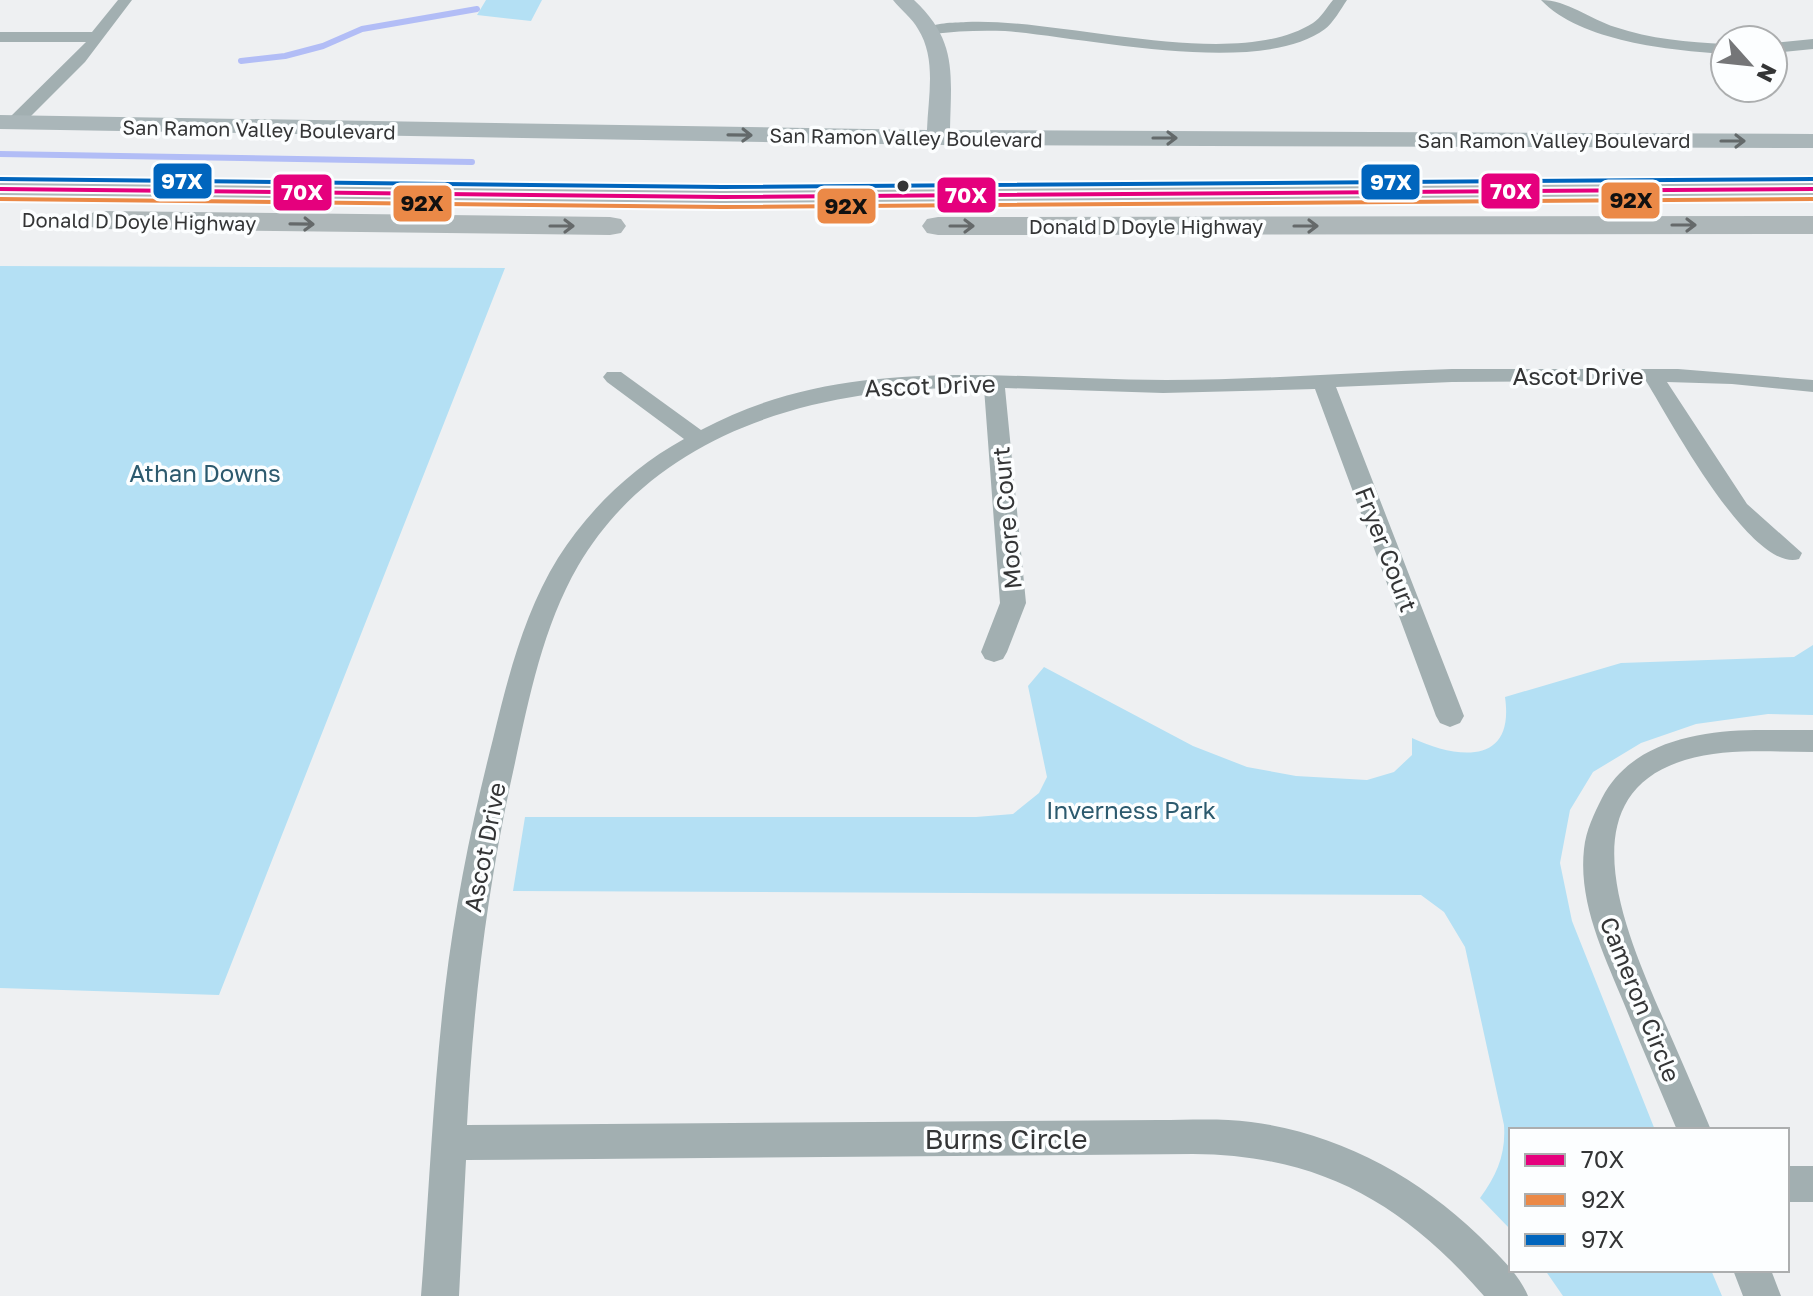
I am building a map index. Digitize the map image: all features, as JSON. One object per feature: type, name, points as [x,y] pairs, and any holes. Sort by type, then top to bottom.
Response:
[{"type":"highway","name":"Donald D Doyle Highway","points":[[0,189],[722,197],[1813,189]]},
{"type":"highway","name":"Donald D Doyle Highway","points":[[0,219],[490,226],[1813,225]]},
{"type":"main road","points":[[903,0],[932,30],[939,50],[938,128]]},
{"type":"main road","name":"San Ramon Valley Boulevard","points":[[11,114],[378,132],[1813,122]]},
{"type":"main road","name":"San Ramon Valley Boulevard","points":[[938,128],[1813,141]]},
{"type":"street","points":[[11,114],[80,59],[125,0]]},
{"type":"street","points":[[932,30],[1019,28],[1201,49],[1268,44],[1314,30],[1331,16],[1340,0]]},
{"type":"street","points":[[1548,0],[1603,27],[1640,37],[1709,47]]},
{"type":"street","points":[[1585,42],[1603,27]]},
{"type":"street","points":[[1314,30],[1336,39]]},
{"type":"street","points":[[0,37],[96,37]]},
{"type":"street","points":[[1789,46],[1813,44]]},
{"type":"street","points":[[1652,375],[1739,510],[1761,533],[1790,553]]},
{"type":"street","name":"Ascot Drive","points":[[440,1296],[460,1001],[473,904],[500,764],[537,632],[551,593],[565,567],[604,513],[646,477],[700,440],[728,426],[813,396],[904,381],[1107,386],[1324,383],[1433,376],[1652,375],[1737,376],[1813,386]]},
{"type":"street","points":[[614,377],[700,440]]},
{"type":"street","name":"Moore Court","points":[[994,381],[1013,603],[994,652]]},
{"type":"street","name":"Fryer Court","points":[[1324,383],[1450,716]]},
{"type":"street","name":"Cameron Circle","points":[[1693,1128],[1608,925],[1598,882],[1598,842],[1609,809],[1624,784],[1646,765],[1673,753],[1708,744],[1813,741]]},
{"type":"street","name":"Burns Circle","points":[[450,1143],[1159,1137],[1252,1139],[1324,1156],[1364,1173],[1413,1202],[1453,1235],[1509,1296]]},
{"type":"street","points":[[1789,1184],[1813,1184]]},
{"type":"street","points":[[1753,1272],[1762,1296]]},
{"type":"green space","points":[[486,0],[542,0],[531,21],[477,15]]},
{"type":"green space","name":"Athan Downs","points":[[0,266],[505,268],[219,995],[0,988]]},
{"type":"green space","name":"Inverness Park","points":[[1813,645],[1813,715],[1768,714],[1696,724],[1641,743],[1593,772],[1570,810],[1560,863],[1572,921],[1654,1128],[1509,1128],[1509,1228],[1480,1198],[1499,1164],[1504,1125],[1465,947],[1444,912],[1421,895],[513,891],[525,817],[976,817],[1013,814],[1039,793],[1047,777],[1028,686],[1044,667],[1193,746],[1247,767],[1296,776],[1367,780],[1394,772],[1412,755],[1412,738],[1447,750],[1464,752],[1492,746],[1501,735],[1506,719],[1505,697],[1621,663],[1794,657]]},
{"type":"green space","points":[[1546,1272],[1712,1272],[1722,1296],[1563,1296]]},
{"type":"waterway","points":[[241,61],[285,56],[323,46],[362,29],[477,9]]},
{"type":"waterway","points":[[0,154],[472,162]]},
{"type":"transit line","name":"97X","points":[[0,179],[722,187],[1813,179]]},
{"type":"transit line","name":"70X","points":[[0,189],[722,197],[1813,189]]},
{"type":"transit line","name":"92X","points":[[0,199],[722,207],[1813,199]]}]
